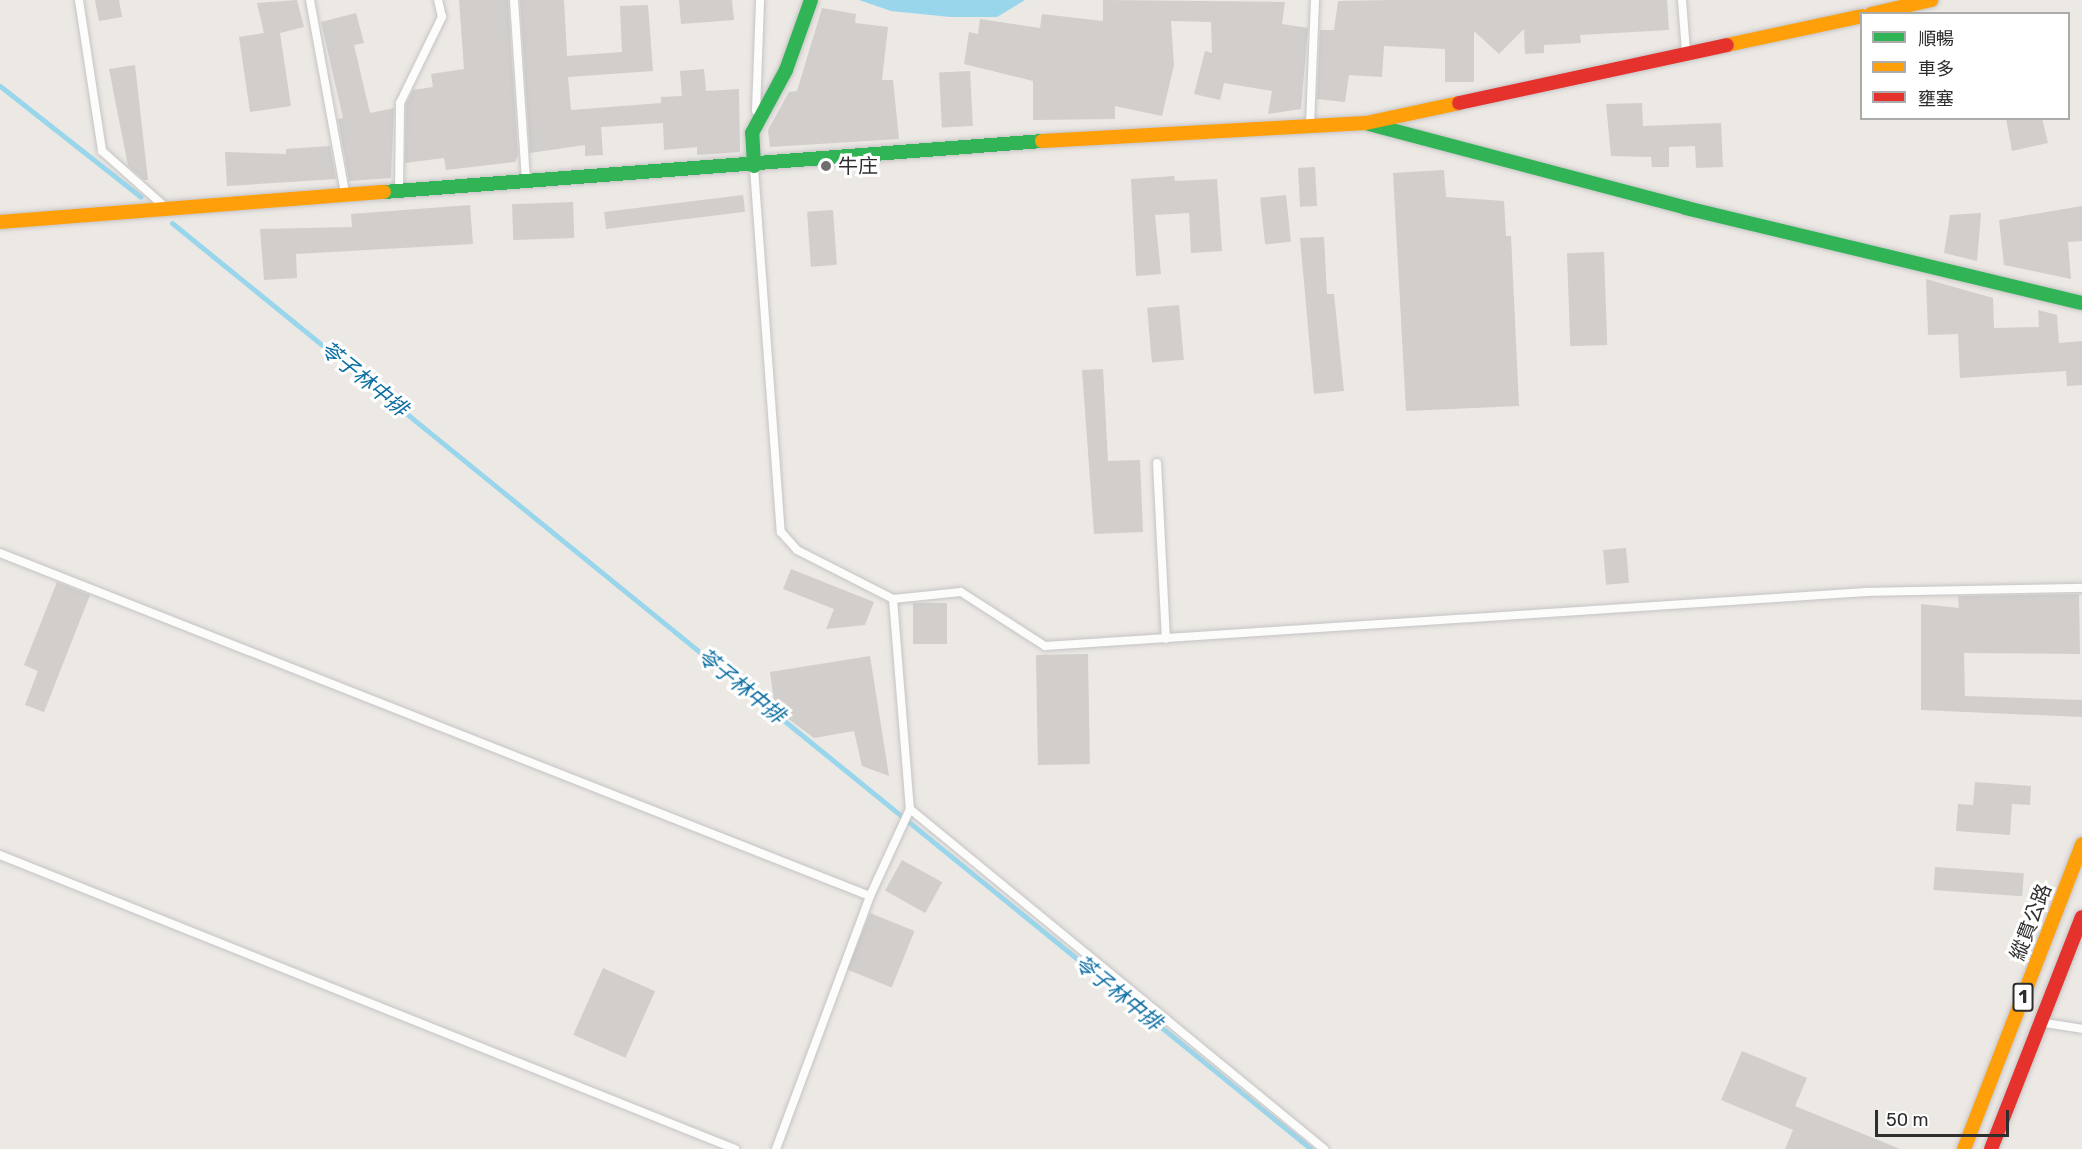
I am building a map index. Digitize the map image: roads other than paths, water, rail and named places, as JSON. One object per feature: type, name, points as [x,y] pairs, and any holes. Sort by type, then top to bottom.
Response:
[{"type":"street","points":[[754,166],[756,122],[786,70],[811,0]]},
{"type":"street","points":[[1880,12],[1931,0]]},
{"type":"street","points":[[0,222],[399,192],[527,185],[1123,135],[1366,123],[1686,56],[1860,16]]},
{"type":"street","points":[[1366,123],[1686,208],[2082,303]]},
{"type":"street","name":"縱貫公路","points":[[1964,1149],[2082,844]]},
{"type":"street","name":"1","points":[[1991,1149],[2082,917]]},
{"type":"lane","points":[[79,0],[102,152],[167,209]]},
{"type":"lane","points":[[310,0],[346,196]]},
{"type":"lane","points":[[399,192],[400,103],[442,17],[438,0]]},
{"type":"lane","points":[[514,0],[527,185]]},
{"type":"lane","points":[[756,122],[760,0]]},
{"type":"lane","points":[[1310,126],[1315,0]]},
{"type":"lane","points":[[1682,0],[1686,56]]},
{"type":"lane","points":[[754,166],[781,532],[797,550],[893,599],[961,592],[1045,646],[1866,592],[2082,588]]},
{"type":"lane","points":[[1157,464],[1166,639]]},
{"type":"lane","points":[[0,553],[870,896]]},
{"type":"lane","points":[[776,1149],[870,896],[900,839],[909,812],[893,599]]},
{"type":"lane","points":[[909,812],[1324,1149]]},
{"type":"lane","points":[[0,855],[735,1149]]},
{"type":"lane","points":[[2040,1022],[2082,1029]]},
{"type":"water","points":[[859,0],[1025,0],[997,17],[950,17],[891,11]]},
{"type":"waterway","name":"苓子林中排","points":[[0,86],[141,197]]},
{"type":"waterway","name":"苓子林中排","points":[[172,223],[1311,1149]]},
{"type":"place","name":"牛庄","points":[[826,166]]}]
